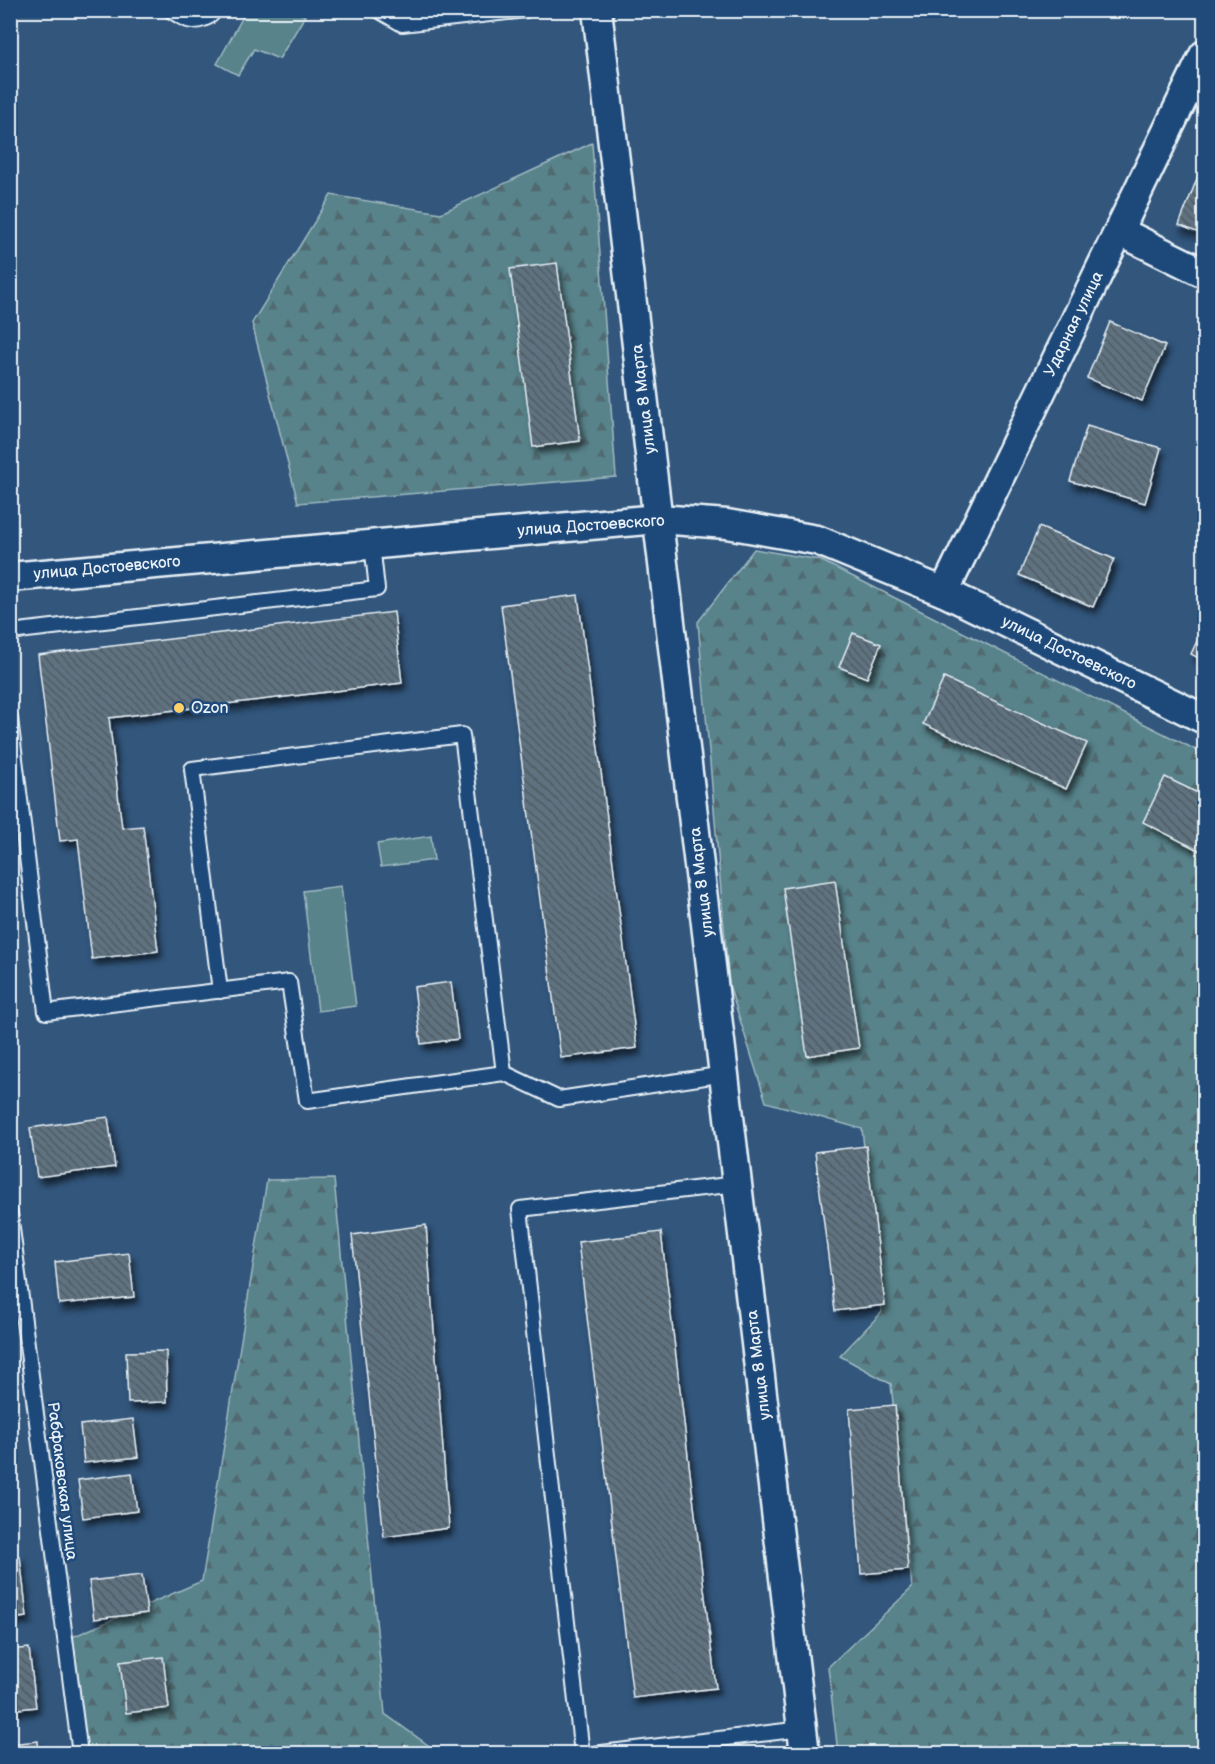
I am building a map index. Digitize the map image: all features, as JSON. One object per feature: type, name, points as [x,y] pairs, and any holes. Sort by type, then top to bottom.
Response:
[{"type":"street","name":"улица 8 Марта","points":[[597,10],[804,1741]]},
{"type":"street","name":"Ударная улица","points":[[944,592],[1204,55]]},
{"type":"street","points":[[1119,231],[1204,273]]},
{"type":"street","name":"улица Достоевского","points":[[10,577],[658,519],[727,524],[817,540],[944,592],[1204,719]]},
{"type":"lane","points":[[170,10],[190,21],[213,15],[215,10]]},
{"type":"lane","points":[[378,10],[402,24],[526,10]]},
{"type":"lane","points":[[10,632],[377,589],[372,544]]},
{"type":"lane","points":[[10,718],[46,1012],[289,982],[307,1101],[504,1073],[559,1099],[724,1074]]},
{"type":"lane","points":[[220,991],[192,769],[462,735],[504,1073]]},
{"type":"lane","points":[[582,1754],[520,1209],[737,1184]]},
{"type":"lane","name":"Рабфаковская улица","points":[[10,1213],[80,1754]]},
{"type":"lane","points":[[593,1754],[804,1741]]},
{"type":"green space","points":[[246,11],[295,11],[305,16],[279,59],[254,49],[238,75],[217,64]]},
{"type":"green space","points":[[592,143],[616,477],[298,503],[252,323],[331,195],[441,213]]},
{"type":"green space","points":[[754,549],[820,560],[1204,754],[1204,1753],[838,1753],[828,1667],[912,1588],[891,1384],[840,1356],[882,1312],[862,1129],[766,1102],[729,985],[698,622]]},
{"type":"green space","points":[[431,836],[434,860],[381,867],[377,844]]},
{"type":"green space","points":[[341,886],[356,1006],[318,1011],[303,891]]},
{"type":"green space","points":[[334,1179],[385,1714],[439,1753],[88,1753],[70,1638],[202,1581],[267,1180]]},
{"type":"building","points":[[1204,164],[1204,235],[1179,225]]},
{"type":"building","points":[[557,263],[580,441],[533,447],[510,269]]},
{"type":"building","points":[[1110,322],[1165,346],[1142,401],[1087,378]]},
{"type":"building","points":[[1087,426],[1161,448],[1145,503],[1070,481]]},
{"type":"building","points":[[1039,527],[1114,559],[1093,607],[1019,575]]},
{"type":"building","points":[[578,595],[637,1048],[561,1058],[501,605]]},
{"type":"building","points":[[394,612],[402,683],[109,718],[122,828],[143,826],[158,951],[92,959],[78,839],[60,841],[38,655]]},
{"type":"building","points":[[1204,626],[1204,661],[1191,654]]},
{"type":"building","points":[[853,633],[881,644],[867,678],[839,667]]},
{"type":"building","points":[[944,678],[1087,743],[1066,789],[923,724]]},
{"type":"building","points":[[1165,777],[1204,796],[1204,853],[1143,822]]},
{"type":"building","points":[[835,880],[859,1048],[807,1056],[783,888]]},
{"type":"building","points":[[451,982],[458,1039],[421,1044],[414,987]]},
{"type":"building","points":[[108,1117],[115,1167],[37,1177],[30,1128]]},
{"type":"building","points":[[866,1146],[885,1305],[835,1311],[815,1152]]},
{"type":"building","points":[[426,1225],[449,1528],[384,1537],[352,1235]]},
{"type":"building","points":[[661,1232],[716,1688],[633,1698],[578,1242]]},
{"type":"building","points":[[129,1253],[134,1297],[59,1304],[55,1262]]},
{"type":"building","points":[[166,1351],[167,1402],[128,1403],[126,1352]]},
{"type":"building","points":[[895,1405],[908,1570],[861,1574],[849,1409]]},
{"type":"building","points":[[133,1419],[138,1457],[84,1463],[80,1425]]},
{"type":"building","points":[[132,1473],[137,1511],[83,1518],[78,1480]]},
{"type":"building","points":[[20,1556],[27,1617],[10,1619],[10,1558]]},
{"type":"building","points":[[142,1575],[147,1613],[94,1619],[89,1581]]},
{"type":"building","points":[[29,1648],[36,1707],[10,1710],[10,1650]]},
{"type":"building","points":[[163,1657],[169,1708],[126,1713],[120,1662]]},
{"type":"building","points":[[38,1741],[39,1754],[10,1754],[10,1744]]},
{"type":"place","name":"Ozon","points":[[179,708]]}]
